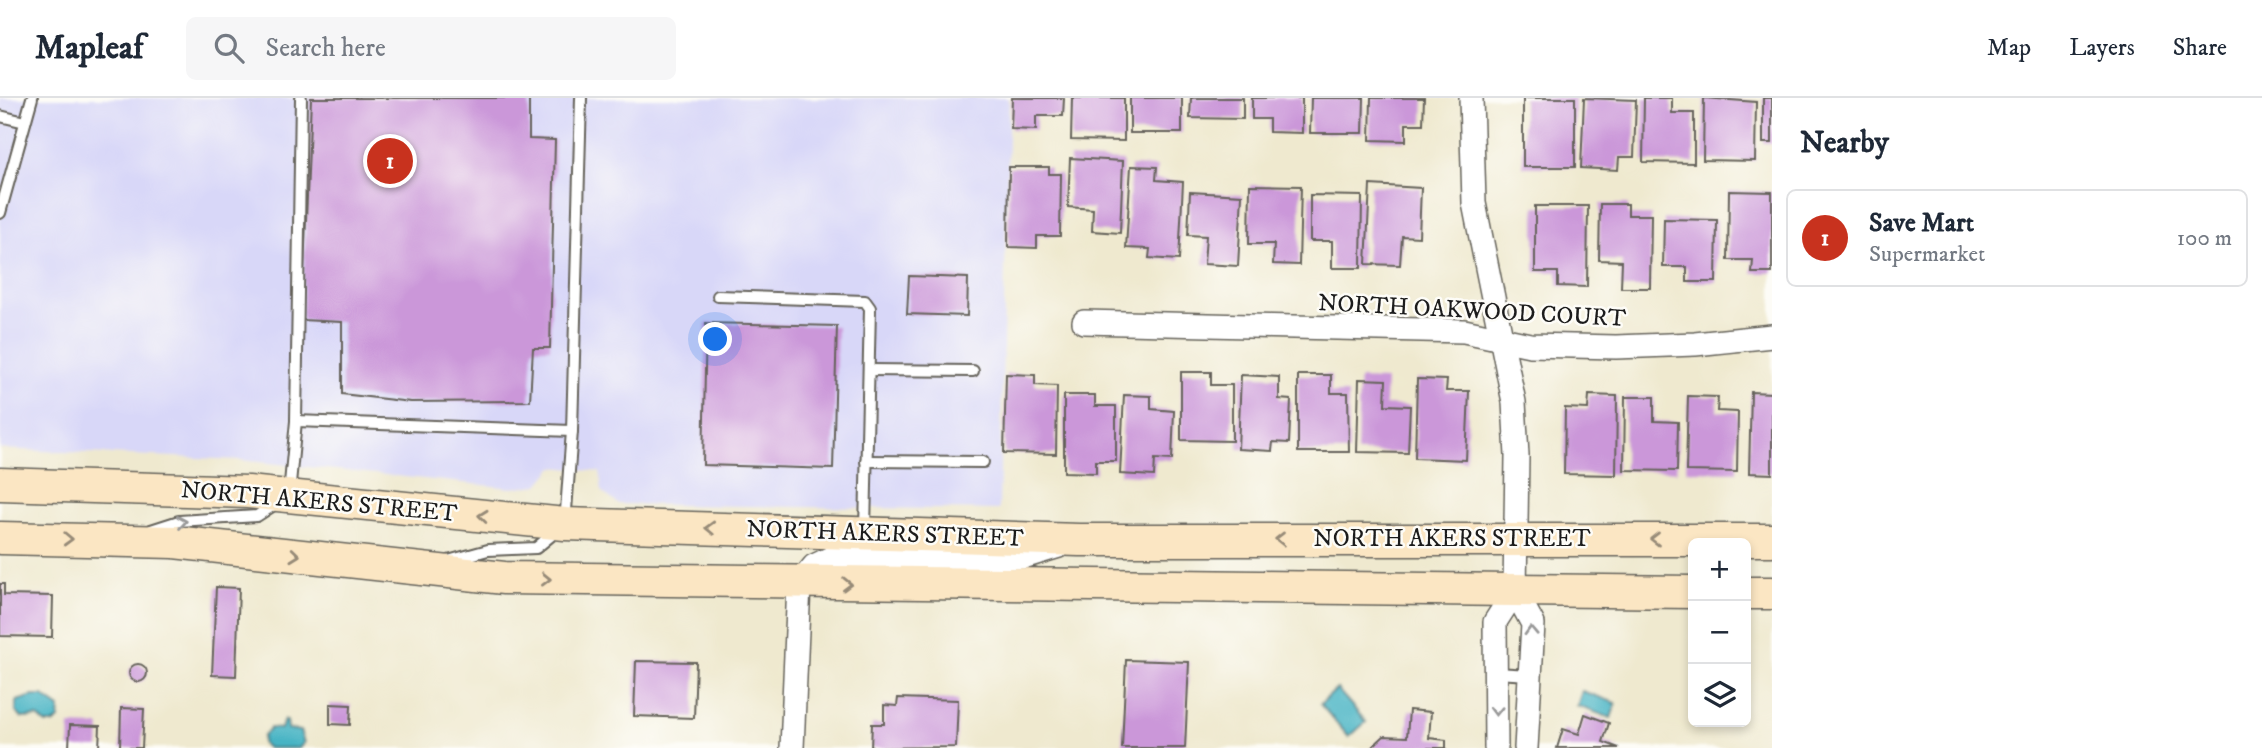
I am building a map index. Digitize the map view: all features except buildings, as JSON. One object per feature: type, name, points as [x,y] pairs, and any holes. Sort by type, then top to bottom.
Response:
[{"type":"main road","name":"NORTH AKERS STREET","points":[[0,484],[289,496],[565,524],[1079,540],[1772,540]]},
{"type":"main road","name":"NORTH AKERS STREET","points":[[0,538],[174,542],[504,578],[799,584],[1688,592]]},
{"type":"main road","points":[[1751,593],[1772,593]]},
{"type":"street","points":[[1471,98],[1474,203],[1514,402],[1517,456],[1515,591],[1533,624],[1528,675],[1526,748]]},
{"type":"street","name":"NORTH OAKWOOD COURT","points":[[1084,322],[1464,331],[1530,345],[1616,347],[1695,344],[1772,336]]},
{"type":"street","points":[[792,748],[799,584],[814,566],[830,559],[1023,557],[1079,540]]},
{"type":"street","points":[[1496,748],[1495,622],[1515,591]]},
{"type":"lane","points":[[0,213],[32,98]]},
{"type":"lane","points":[[116,541],[179,521],[257,516],[289,496],[296,421],[301,98]]},
{"type":"lane","points":[[421,569],[488,550],[536,548],[565,524],[572,431],[581,98]]},
{"type":"lane","points":[[0,116],[25,122]]},
{"type":"lane","points":[[718,296],[865,301],[870,308],[864,533]]},
{"type":"lane","points":[[869,370],[973,371]]},
{"type":"lane","points":[[296,421],[572,431]]},
{"type":"lane","points":[[866,461],[982,462]]},
{"type":"lane","points":[[1497,673],[1528,675]]},
{"type":"shaded area","points":[[0,98],[1009,98],[999,510],[618,504],[602,492],[600,472],[554,467],[539,485],[512,488],[240,460],[0,449]]},
{"type":"water","points":[[1337,689],[1366,722],[1349,737],[1320,704]]},
{"type":"water","points":[[1582,691],[1616,703],[1611,718],[1577,706]]},
{"type":"water","points":[[43,696],[60,708],[59,719],[53,724],[46,724],[38,717],[22,718],[16,712],[17,701]]},
{"type":"water","points":[[284,719],[288,729],[300,731],[304,743],[299,748],[268,748],[262,743],[263,736],[270,728],[281,729]]},
{"type":"place","name":"Save Mart","points":[[390,161]]}]
